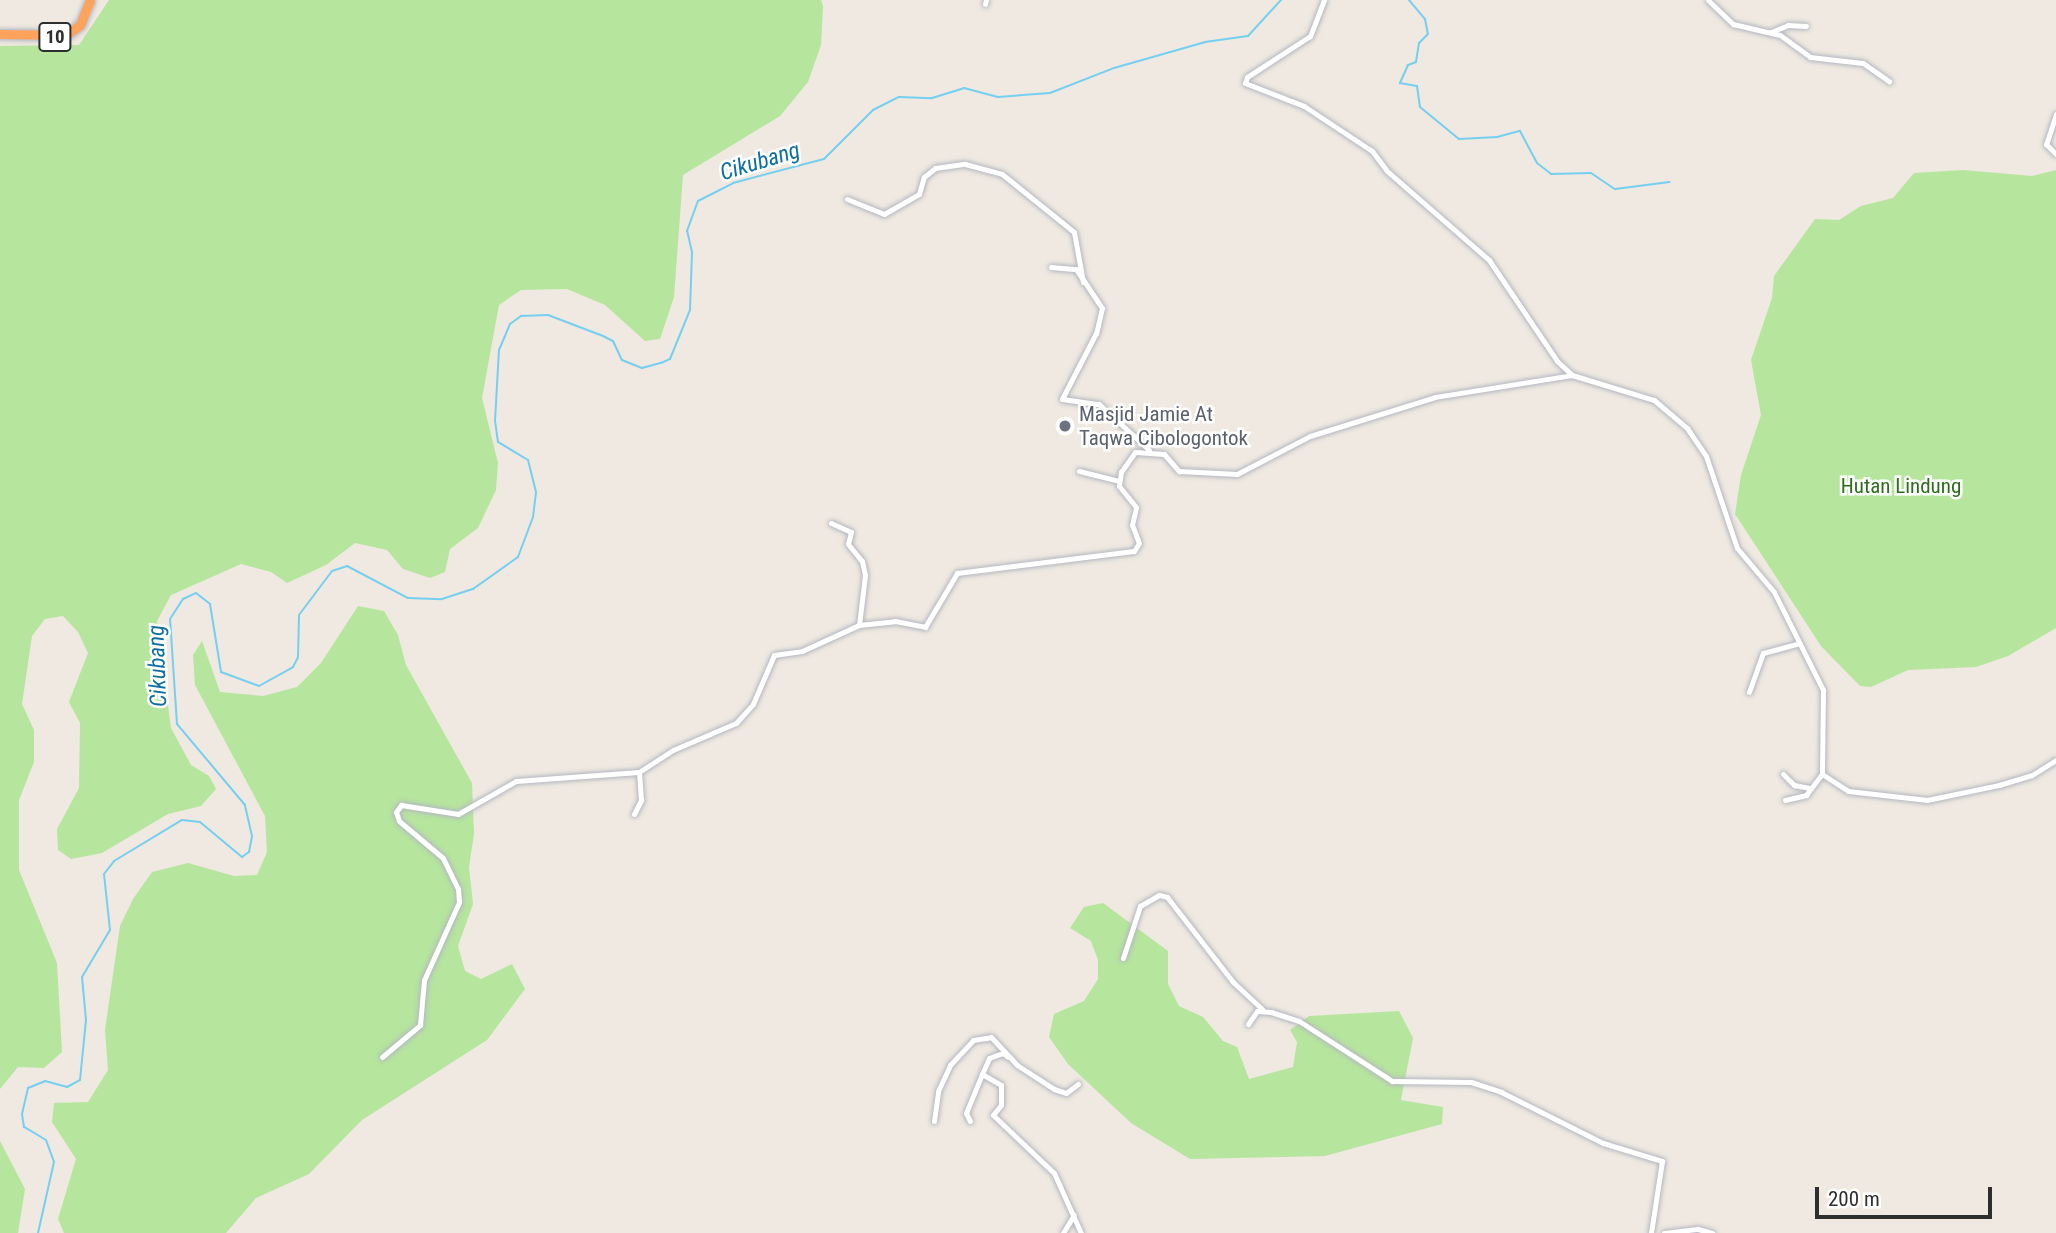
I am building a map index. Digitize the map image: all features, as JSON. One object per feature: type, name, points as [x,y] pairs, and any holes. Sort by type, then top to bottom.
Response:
[{"type":"highway","name":"10","points":[[0,34],[66,35],[79,25],[90,0]]},
{"type":"street","points":[[1324,0],[1312,33],[1247,77],[1246,84],[1304,106],[1372,151],[1456,235],[1486,257],[1557,360],[1572,375]]},
{"type":"street","points":[[1708,0],[1733,24],[1782,36],[1804,55],[1863,63],[1889,81]]},
{"type":"street","points":[[1768,33],[1788,25],[1806,26]]},
{"type":"street","points":[[2056,114],[2046,144],[2056,154]]},
{"type":"street","points":[[847,199],[884,214],[919,194],[928,173],[948,163],[1002,174],[1074,232],[1083,282]]},
{"type":"street","points":[[1051,267],[1076,269],[1102,308],[1096,333],[1062,399],[1099,404],[1149,450],[1166,456],[1179,471],[1237,474],[1310,436],[1435,397],[1572,375],[1654,400],[1687,428],[1706,456],[1737,548],[1773,592],[1825,697],[1822,775],[1806,795],[1785,800]]},
{"type":"street","points":[[382,1057],[421,1023],[424,980],[459,902],[446,862],[399,821],[399,806],[409,804],[458,814],[516,781],[639,772],[673,750],[719,734],[736,723],[753,704],[772,656],[802,651],[826,636],[859,625],[895,621],[924,628],[961,571],[1134,551],[1139,545],[1132,525],[1136,507],[1121,492],[1119,481],[1132,454],[1149,450]]},
{"type":"street","points":[[1079,471],[1119,481]]},
{"type":"street","points":[[831,523],[851,532],[848,544],[862,561],[866,575],[859,625]]},
{"type":"street","points":[[1749,692],[1763,653],[1800,643]]},
{"type":"street","points":[[1822,775],[1848,791],[1927,800],[2021,778],[2056,760]]},
{"type":"street","points":[[634,814],[641,800],[639,772]]},
{"type":"street","points":[[1783,774],[1794,785],[1810,788]]},
{"type":"street","points":[[1123,958],[1140,906],[1148,899],[1167,897],[1233,982],[1262,1009],[1299,1021],[1392,1081],[1471,1082],[1502,1092],[1603,1143],[1663,1161],[1651,1233]]},
{"type":"street","points":[[1248,1024],[1262,1009]]},
{"type":"street","points":[[934,1121],[938,1091],[950,1065],[974,1040],[991,1037],[1009,1058]]},
{"type":"street","points":[[970,1121],[966,1113],[989,1058],[1003,1053],[1054,1089],[1066,1093],[1078,1084]]},
{"type":"street","points":[[982,1074],[1001,1085],[1001,1105],[993,1115],[1043,1159],[1081,1233]]},
{"type":"street","points":[[1063,1233],[1074,1215]]},
{"type":"street","points":[[1664,1233],[1698,1228],[1712,1233]]},
{"type":"green space","points":[[109,0],[821,0],[823,6],[821,45],[808,82],[780,116],[683,175],[674,297],[660,339],[645,341],[605,305],[567,289],[521,290],[499,305],[482,398],[498,463],[496,490],[478,528],[450,549],[445,572],[430,578],[403,569],[387,550],[355,543],[326,565],[287,583],[271,572],[241,564],[171,595],[157,621],[171,728],[191,765],[209,776],[216,789],[201,806],[168,814],[102,853],[71,859],[58,850],[57,829],[79,788],[80,723],[69,702],[88,653],[78,632],[63,616],[45,619],[32,636],[22,704],[34,730],[34,762],[19,800],[19,870],[57,963],[62,1052],[44,1068],[18,1067],[0,1089],[0,46],[79,45]]},
{"type":"green space","name":"Hutan Lindung","points":[[1963,170],[2032,176],[2056,170],[2056,628],[2008,656],[1976,667],[1908,670],[1871,687],[1860,686],[1821,646],[1735,514],[1741,475],[1761,415],[1751,360],[1772,298],[1774,276],[1815,219],[1839,220],[1861,206],[1893,198],[1914,173]]},
{"type":"green space","points":[[358,606],[384,611],[398,635],[406,665],[472,783],[474,834],[469,867],[473,904],[458,946],[465,971],[481,979],[512,964],[525,989],[487,1040],[362,1120],[309,1174],[256,1198],[226,1233],[64,1233],[58,1219],[76,1159],[52,1122],[54,1103],[88,1102],[108,1070],[105,1030],[120,926],[133,899],[152,872],[188,863],[234,876],[257,875],[267,852],[265,816],[195,685],[193,655],[202,641],[220,692],[263,696],[297,687],[321,663]]},
{"type":"green space","points":[[1103,903],[1168,951],[1168,984],[1179,1006],[1203,1017],[1223,1041],[1237,1047],[1249,1079],[1293,1067],[1297,1042],[1290,1030],[1309,1016],[1399,1011],[1413,1038],[1401,1100],[1443,1107],[1442,1124],[1325,1156],[1190,1159],[1131,1123],[1068,1064],[1049,1037],[1054,1014],[1084,1001],[1098,979],[1098,960],[1091,941],[1070,928],[1084,907]]},
{"type":"green space","points":[[0,1141],[25,1189],[18,1233],[0,1233]]},
{"type":"waterway","name":"Cikubang","points":[[38,1233],[54,1162],[46,1140],[24,1127],[22,1114],[28,1088],[45,1081],[67,1087],[80,1080],[86,1020],[82,977],[110,930],[104,874],[114,861],[182,820],[200,822],[242,857],[249,852],[252,836],[245,805],[177,724],[170,619],[183,599],[196,593],[210,604],[221,672],[259,686],[293,667],[298,657],[299,615],[332,571],[347,566],[408,598],[442,599],[473,589],[518,557],[533,517],[536,492],[528,460],[498,442],[495,421],[499,350],[510,324],[521,316],[548,315],[613,341],[622,360],[642,368],[661,363],[670,359],[690,310],[692,252],[687,231],[698,201],[733,183],[824,159],[873,110],[899,97],[932,98],[964,88],[998,97],[1050,93],[1114,68],[1205,42],[1248,36],[1281,0]]},
{"type":"waterway","points":[[1409,0],[1425,19],[1428,34],[1419,43],[1416,62],[1408,65],[1400,83],[1417,86],[1420,107],[1459,139],[1497,137],[1520,131],[1537,163],[1551,174],[1591,173],[1615,189],[1670,182]]},
{"type":"place","name":"Masjid Jamie At Taqwa Cibologontok","points":[[1065,426]]}]
